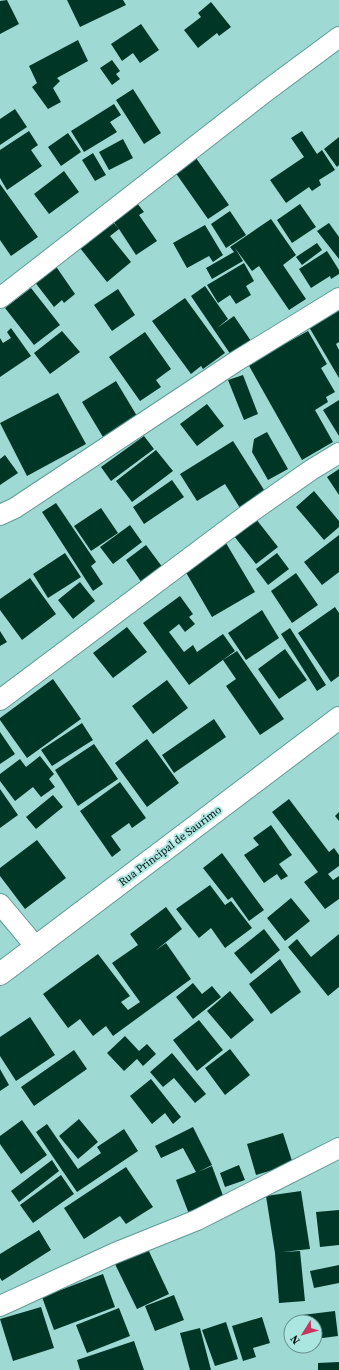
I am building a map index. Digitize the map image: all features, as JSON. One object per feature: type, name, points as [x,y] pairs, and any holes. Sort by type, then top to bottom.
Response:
[{"type":"street","points":[[0,298],[259,97],[339,37]]},
{"type":"street","points":[[0,515],[15,508],[270,339],[339,298]]},
{"type":"street","points":[[0,700],[244,517],[311,470],[339,453]]},
{"type":"street","name":"Rua Principal de Saurimo","points":[[0,974],[339,718]]},
{"type":"street","points":[[0,904],[36,947]]},
{"type":"street","points":[[0,1306],[115,1253],[197,1220],[339,1148]]},
{"type":"building","points":[[7,0],[19,24],[0,34],[0,1]]},
{"type":"building","points":[[67,0],[123,0],[126,5],[80,27]]},
{"type":"building","points":[[211,2],[231,27],[219,36],[217,33],[198,48],[184,30],[201,17],[198,13]]},
{"type":"building","points":[[141,24],[159,50],[140,63],[133,53],[122,61],[111,44]]},
{"type":"building","points":[[78,40],[88,61],[57,78],[60,81],[53,88],[61,102],[48,109],[32,87],[37,83],[29,66]]},
{"type":"building","points":[[112,60],[120,71],[116,74],[120,79],[112,85],[100,68]]},
{"type":"building","points":[[133,89],[161,133],[144,144],[116,100]]},
{"type":"building","points":[[114,104],[121,115],[110,122],[117,132],[84,152],[71,131]]},
{"type":"building","points":[[15,109],[27,127],[0,145],[0,119]]},
{"type":"building","points":[[29,131],[38,145],[31,150],[42,166],[7,190],[0,178],[0,150]]},
{"type":"building","points":[[302,131],[317,154],[322,150],[335,170],[319,180],[321,185],[312,191],[309,187],[286,203],[270,180],[304,157],[291,138]]},
{"type":"building","points":[[68,133],[81,152],[61,166],[48,147]]},
{"type":"building","points":[[339,137],[339,165],[337,167],[324,149]]},
{"type":"building","points":[[123,139],[133,158],[109,170],[99,152]]},
{"type":"building","points":[[93,153],[106,175],[95,181],[82,160]]},
{"type":"building","points":[[196,158],[229,205],[208,219],[175,172]]},
{"type":"building","points":[[64,171],[79,192],[49,214],[34,194]]},
{"type":"building","points":[[0,184],[38,237],[11,256],[0,240]]},
{"type":"building","points":[[137,203],[144,212],[139,215],[157,241],[136,255],[112,220]]},
{"type":"building","points":[[300,204],[316,227],[292,243],[277,220]]},
{"type":"building","points":[[103,211],[119,229],[110,236],[131,262],[107,282],[80,248],[105,229]]},
{"type":"building","points":[[230,211],[246,235],[226,248],[211,224]]},
{"type":"building","points":[[271,219],[296,255],[283,265],[306,299],[289,310],[259,266],[252,271],[235,248],[243,261],[212,279],[206,268],[234,252],[230,247]]},
{"type":"building","points":[[329,223],[339,237],[339,259],[317,231]]},
{"type":"building","points":[[205,225],[223,255],[213,262],[209,256],[187,268],[173,243]]},
{"type":"building","points":[[317,243],[322,250],[302,265],[296,257]]},
{"type":"building","points":[[327,251],[339,270],[339,274],[331,279],[330,276],[311,288],[299,269]]},
{"type":"building","points":[[244,263],[254,281],[246,286],[251,295],[236,304],[230,295],[218,303],[207,285]]},
{"type":"building","points":[[55,265],[75,294],[64,303],[62,300],[54,307],[34,281]]},
{"type":"building","points":[[205,286],[228,319],[217,328],[234,316],[251,341],[231,355],[191,296]]},
{"type":"building","points":[[31,288],[60,325],[34,345],[5,308]]},
{"type":"building","points":[[118,289],[135,315],[112,331],[94,305]]},
{"type":"building","points":[[185,298],[225,353],[203,369],[201,366],[191,374],[152,321]]},
{"type":"building","points":[[339,309],[339,342],[336,344],[339,350],[339,378],[309,327]]},
{"type":"building","points":[[11,328],[31,356],[0,377],[0,338],[3,343],[11,338],[7,332]]},
{"type":"building","points":[[62,331],[80,352],[50,374],[34,353]]},
{"type":"building","points":[[308,331],[327,364],[321,368],[335,392],[326,397],[328,402],[315,410],[333,442],[302,460],[248,364]]},
{"type":"building","points":[[145,332],[171,369],[156,380],[161,387],[140,401],[109,357]]},
{"type":"building","points":[[243,375],[258,414],[244,420],[228,380]]},
{"type":"building","points":[[116,381],[137,416],[103,437],[82,402]]},
{"type":"building","points":[[58,393],[86,444],[27,476],[0,423]]},
{"type":"building","points":[[339,400],[339,436],[323,410]]},
{"type":"building","points":[[207,404],[224,426],[197,446],[180,424]]},
{"type":"building","points":[[267,432],[288,469],[268,480],[252,452],[254,439]]},
{"type":"building","points":[[144,436],[154,449],[111,481],[101,467]]},
{"type":"building","points":[[233,441],[266,493],[240,508],[225,484],[197,501],[180,474]]},
{"type":"building","points":[[156,450],[173,471],[132,502],[116,481]]},
{"type":"building","points":[[5,455],[18,473],[0,485],[0,459]]},
{"type":"building","points":[[339,469],[339,495],[327,477]]},
{"type":"building","points":[[172,480],[184,497],[144,524],[133,507]]},
{"type":"building","points":[[314,491],[339,521],[339,527],[324,540],[296,507]]},
{"type":"building","points":[[56,503],[96,562],[91,566],[103,584],[93,591],[42,512]]},
{"type":"building","points":[[101,508],[118,533],[91,551],[74,526]]},
{"type":"building","points":[[256,519],[278,547],[256,564],[234,536]]},
{"type":"building","points":[[130,525],[142,542],[113,564],[100,547]]},
{"type":"building","points":[[339,535],[339,572],[322,585],[304,562]]},
{"type":"building","points":[[226,543],[255,592],[212,617],[184,569]]},
{"type":"building","points":[[146,545],[163,568],[142,583],[126,560]]},
{"type":"building","points":[[65,553],[81,577],[48,598],[33,574]]},
{"type":"building","points":[[277,553],[289,569],[268,585],[256,569]]},
{"type":"building","points":[[296,573],[318,605],[292,623],[271,591]]},
{"type":"building","points":[[30,578],[56,614],[22,640],[0,610],[0,599]]},
{"type":"building","points":[[80,582],[95,601],[73,619],[58,600]]},
{"type":"building","points":[[180,596],[193,614],[189,617],[195,624],[185,632],[179,624],[169,632],[184,652],[193,645],[197,652],[223,634],[235,651],[189,685],[143,623]]},
{"type":"building","points":[[335,607],[339,613],[339,676],[331,682],[298,633]]},
{"type":"building","points":[[262,610],[279,638],[246,660],[228,633]]},
{"type":"building","points":[[127,627],[147,652],[113,678],[93,653]]},
{"type":"building","points":[[290,628],[326,685],[317,691],[281,634]]},
{"type":"building","points":[[0,631],[7,642],[0,646]]},
{"type":"building","points":[[285,649],[307,680],[279,699],[258,669]]},
{"type":"building","points":[[237,651],[284,719],[260,735],[226,686],[236,679],[223,660]]},
{"type":"building","points":[[53,679],[81,719],[27,758],[0,718]]},
{"type":"building","points":[[167,680],[188,708],[153,734],[132,706]]},
{"type":"building","points":[[214,719],[226,737],[174,773],[162,755]]},
{"type":"building","points":[[82,723],[93,740],[52,766],[41,750]]},
{"type":"building","points":[[0,732],[15,754],[0,764]]},
{"type":"building","points":[[147,739],[179,783],[147,807],[115,763]]},
{"type":"building","points":[[94,744],[118,779],[78,806],[55,770]]},
{"type":"building","points":[[40,756],[54,774],[49,779],[55,787],[41,797],[33,787],[15,801],[0,781],[0,774],[20,759],[26,767]]},
{"type":"building","points":[[120,782],[146,818],[132,828],[129,823],[111,836],[121,850],[112,857],[80,811]]},
{"type":"building","points":[[0,789],[18,815],[0,828]]},
{"type":"building","points":[[53,795],[63,807],[36,829],[26,817]]},
{"type":"building","points":[[289,799],[329,852],[334,848],[339,855],[339,866],[328,874],[333,880],[339,876],[339,899],[325,909],[304,882],[318,872],[272,812]]},
{"type":"building","points":[[339,812],[339,821],[335,816]]},
{"type":"building","points":[[271,825],[292,855],[279,864],[288,876],[281,880],[277,874],[264,883],[244,855],[259,845],[253,838]]},
{"type":"building","points":[[37,840],[66,878],[25,909],[0,876],[0,868]]},
{"type":"building","points":[[222,853],[264,910],[249,921],[232,897],[228,900],[203,868]]},
{"type":"building","points":[[210,885],[225,905],[231,901],[252,928],[225,948],[211,928],[199,938],[176,909]]},
{"type":"building","points":[[291,898],[310,921],[285,941],[267,918]]},
{"type":"building","points":[[166,907],[182,929],[155,951],[166,943],[191,979],[113,1036],[106,1026],[93,1036],[80,1019],[68,1028],[43,994],[98,954],[130,996],[121,1002],[128,1010],[140,1002],[112,963],[138,945],[130,934]]},
{"type":"building","points":[[264,929],[280,950],[251,974],[234,953]]},
{"type":"building","points":[[339,934],[339,987],[328,996],[288,947],[297,939],[311,957]]},
{"type":"building","points":[[280,959],[301,992],[271,1014],[249,984]]},
{"type":"building","points":[[193,983],[202,994],[212,986],[221,997],[193,1019],[176,997]]},
{"type":"building","points":[[230,991],[254,1020],[231,1039],[207,1011]]},
{"type":"building","points":[[30,1017],[55,1055],[16,1081],[0,1056],[0,1037]]},
{"type":"building","points":[[199,1020],[223,1050],[197,1071],[173,1040]]},
{"type":"building","points":[[125,1036],[139,1051],[147,1044],[156,1054],[143,1066],[137,1059],[124,1071],[107,1053]]},
{"type":"building","points":[[230,1049],[250,1075],[225,1095],[205,1068]]},
{"type":"building","points":[[74,1050],[87,1069],[34,1106],[21,1087]]},
{"type":"building","points":[[172,1053],[206,1094],[195,1103],[174,1078],[163,1087],[150,1072]]},
{"type":"building","points":[[0,1069],[9,1085],[0,1091]]},
{"type":"building","points":[[151,1079],[181,1117],[173,1124],[165,1113],[152,1124],[130,1096]]},
{"type":"building","points":[[79,1119],[98,1142],[78,1159],[59,1136]]},
{"type":"building","points":[[22,1120],[47,1155],[21,1174],[0,1144],[0,1136]]},
{"type":"building","points":[[47,1124],[78,1169],[101,1153],[97,1147],[124,1129],[138,1151],[77,1192],[36,1132]]},
{"type":"building","points":[[193,1127],[212,1165],[198,1172],[212,1166],[225,1201],[189,1214],[176,1180],[196,1172],[183,1148],[161,1158],[155,1146]]},
{"type":"building","points":[[283,1133],[293,1164],[256,1175],[247,1144]]},
{"type":"building","points":[[52,1160],[59,1171],[19,1202],[11,1191]]},
{"type":"building","points":[[239,1165],[245,1180],[225,1187],[220,1173]]},
{"type":"building","points":[[126,1167],[153,1207],[126,1224],[120,1216],[84,1239],[64,1208]]},
{"type":"building","points":[[61,1175],[74,1194],[33,1223],[20,1205]]},
{"type":"building","points":[[301,1191],[310,1249],[282,1252],[300,1251],[305,1301],[279,1303],[275,1253],[266,1196]]},
{"type":"building","points":[[339,1210],[339,1245],[320,1247],[316,1212]]},
{"type":"building","points":[[39,1230],[51,1250],[2,1281],[0,1278],[0,1254]]},
{"type":"building","points":[[147,1247],[169,1294],[137,1309],[114,1262]]},
{"type":"building","points":[[339,1265],[339,1283],[314,1288],[310,1271]]},
{"type":"building","points":[[103,1274],[115,1307],[54,1330],[42,1297]]},
{"type":"building","points":[[174,1295],[184,1320],[155,1331],[145,1306]]},
{"type":"building","points":[[41,1307],[54,1348],[13,1361],[0,1319]]},
{"type":"building","points":[[119,1308],[130,1336],[87,1353],[76,1325]]},
{"type":"building","points":[[335,1311],[338,1336],[323,1338],[323,1314],[310,1314]]},
{"type":"building","points":[[262,1317],[270,1343],[253,1348],[256,1357],[243,1361],[232,1326]]},
{"type":"building","points":[[226,1322],[238,1359],[215,1366],[202,1330]]},
{"type":"building","points":[[200,1328],[211,1370],[190,1370],[180,1333]]},
{"type":"building","points":[[134,1341],[144,1370],[80,1370],[77,1360]]},
{"type":"building","points":[[339,1362],[339,1370],[318,1370],[318,1363]]}]
